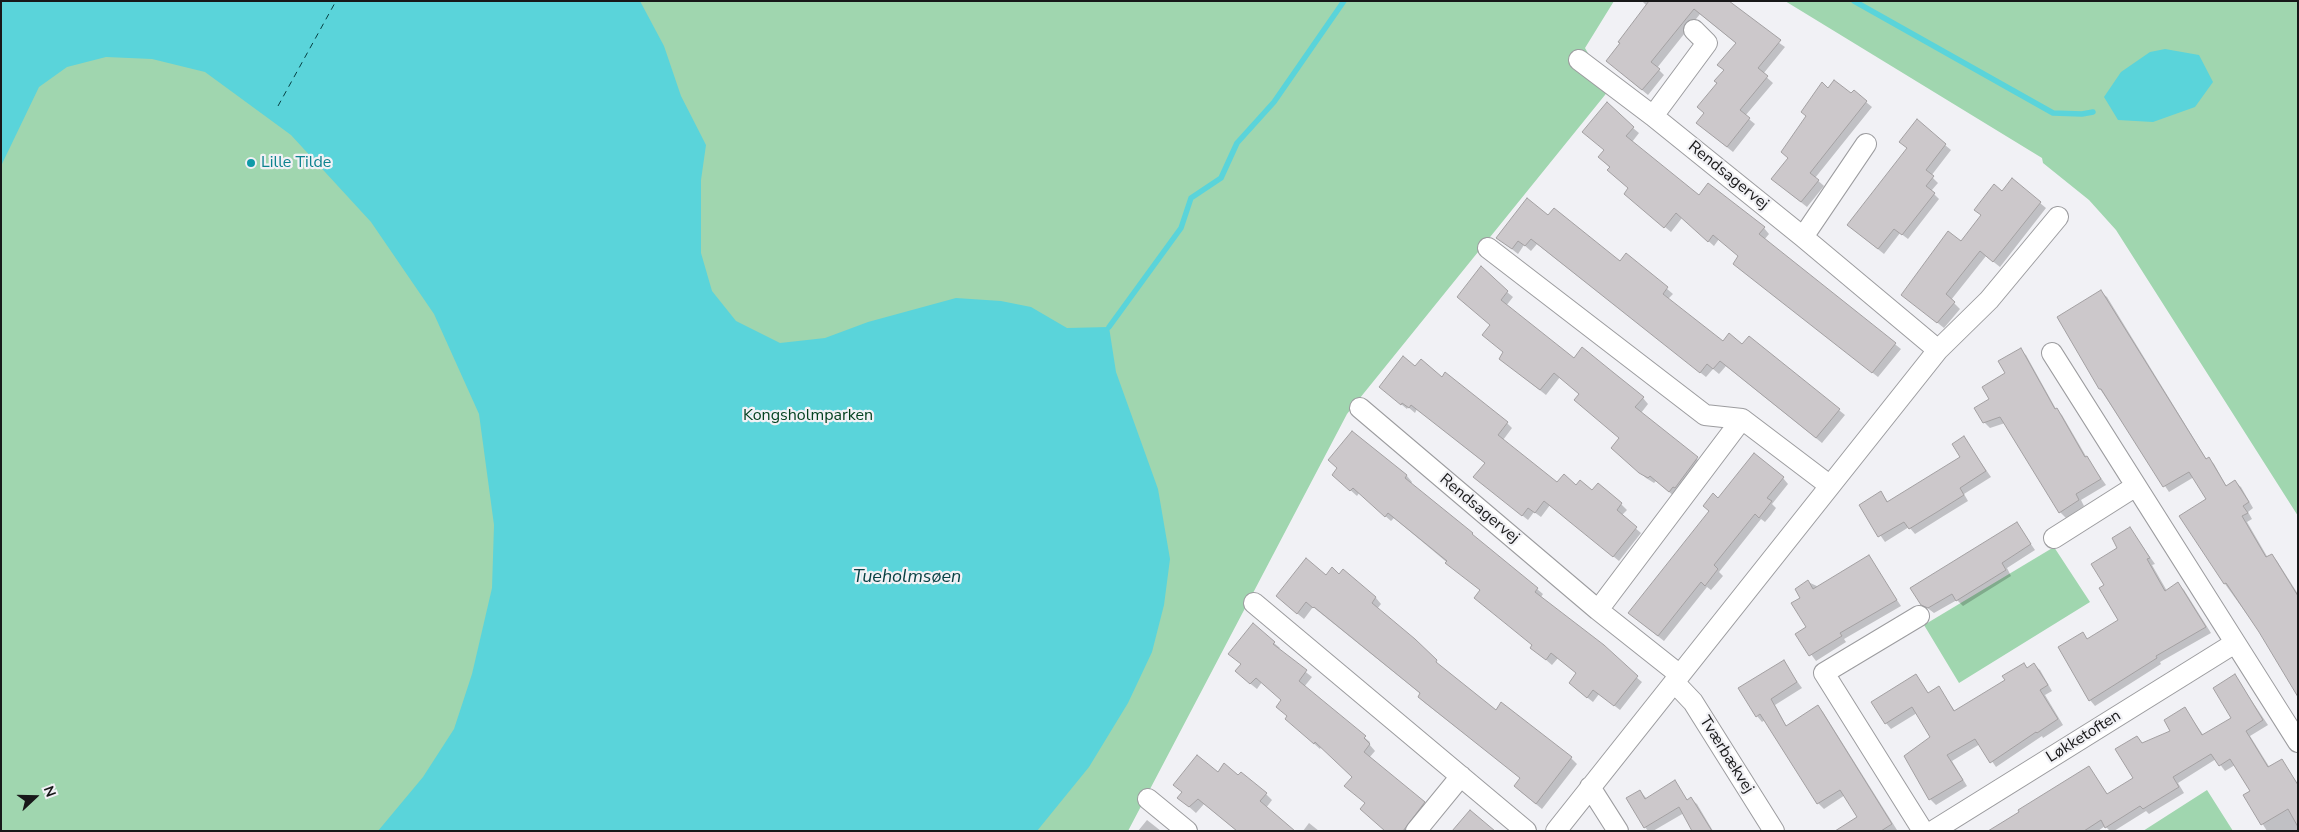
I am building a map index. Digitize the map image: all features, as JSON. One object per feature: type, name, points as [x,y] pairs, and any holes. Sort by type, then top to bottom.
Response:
[{"type":"street","points":[[1653,116],[1707,43],[1694,30]]},
{"type":"street","name":"Rendsagervej","points":[[1578,60],[1653,116],[1803,237],[1938,350]]},
{"type":"street","points":[[1803,237],[1866,144]]},
{"type":"street","points":[[1556,831],[1938,350],[1989,300],[2058,217]]},
{"type":"street","points":[[1488,248],[1705,415],[1742,419],[1829,485]]},
{"type":"street","points":[[2052,353],[2298,742]]},
{"type":"street","name":"Rendsagervej","points":[[1360,408],[1677,678]]},
{"type":"street","points":[[1598,610],[1742,419]]},
{"type":"street","points":[[2054,538],[2136,486]]},
{"type":"street","points":[[1254,604],[1526,831]]},
{"type":"street","points":[[1919,616],[1824,674],[1922,831]]},
{"type":"street","name":"Løkketoften","points":[[1933,831],[2235,643]]},
{"type":"street","name":"Tværbækvej","points":[[1677,678],[1774,831]]},
{"type":"street","points":[[1416,831],[1461,776]]},
{"type":"street","points":[[1590,787],[1618,831]]},
{"type":"street","points":[[1148,799],[1187,831]]},
{"type":"green space","name":"Kongsholmparken","points":[[1,1],[1614,1],[1585,48],[1609,90],[1347,414],[1128,831],[1,831]]},
{"type":"green space","points":[[1785,1],[2298,1],[2298,516],[2116,230],[2089,200],[2043,163],[2042,158]]},
{"type":"green space","points":[[2054,547],[2090,602],[1959,683],[1924,625]]},
{"type":"green space","points":[[2207,790],[2233,831],[2143,831]]},
{"type":"water","name":"Tueholmsøen","points":[[1,1],[640,1],[664,46],[681,96],[706,145],[701,180],[701,253],[712,291],[736,321],[780,343],[825,338],[868,322],[956,298],[1001,301],[1031,307],[1067,328],[1109,327],[1116,372],[1158,489],[1170,559],[1164,605],[1152,652],[1128,703],[1089,767],[1037,831],[378,831],[423,777],[454,729],[472,674],[492,588],[494,525],[479,414],[434,314],[371,222],[291,135],[205,72],[152,59],[106,57],[67,67],[39,87],[1,166]]},
{"type":"water","points":[[2165,49],[2199,55],[2213,82],[2195,107],[2153,122],[2118,120],[2104,97],[2121,72],[2150,52]]},
{"type":"building","points":[[1649,1],[1729,1],[1781,40],[1758,68],[1768,76],[1740,110],[1750,118],[1727,147],[1696,123],[1704,113],[1697,107],[1717,83],[1714,81],[1724,70],[1717,65],[1736,43],[1694,9],[1651,62],[1660,69],[1642,90],[1606,61]]},
{"type":"building","points":[[1834,80],[1851,93],[1854,90],[1867,101],[1810,173],[1819,180],[1801,202],[1771,179],[1788,158],[1781,152],[1806,116],[1801,112],[1822,82],[1828,88]]},
{"type":"building","points":[[1607,102],[1634,127],[1626,136],[1699,195],[1708,183],[1765,227],[1759,234],[1896,343],[1872,373],[1733,264],[1738,256],[1713,235],[1708,242],[1676,213],[1664,228],[1624,194],[1628,188],[1607,170],[1610,167],[1598,157],[1604,150],[1582,132]]},
{"type":"building","points":[[1917,119],[1946,144],[1926,170],[1934,176],[1926,186],[1935,193],[1902,235],[1894,229],[1878,249],[1847,225],[1907,148],[1899,142]]},
{"type":"building","points":[[2012,178],[2041,202],[1993,262],[1980,251],[1946,294],[1955,302],[1937,323],[1901,295],[1948,231],[1961,241],[1981,215],[1974,210],[1994,184],[2002,191]]},
{"type":"building","points":[[1527,198],[1548,215],[1554,208],[1620,261],[1626,253],[1668,287],[1663,294],[1723,341],[1729,333],[1742,344],[1749,336],[1840,409],[1816,438],[1720,361],[1713,369],[1707,364],[1700,373],[1531,239],[1525,246],[1518,241],[1512,249],[1496,238]]},
{"type":"building","points":[[1481,266],[1508,291],[1501,300],[1574,358],[1582,347],[1644,397],[1635,407],[1698,457],[1675,488],[1673,487],[1669,492],[1650,476],[1648,478],[1639,473],[1611,448],[1619,438],[1574,400],[1579,394],[1554,373],[1540,390],[1499,359],[1503,352],[1482,335],[1490,325],[1457,297]]},
{"type":"building","points":[[2101,290],[2206,459],[2209,457],[2226,486],[2235,480],[2249,502],[2243,506],[2248,513],[2242,516],[2266,557],[2272,554],[2298,596],[2298,697],[2259,632],[2226,583],[2224,584],[2179,516],[2206,499],[2189,472],[2163,487],[2101,389],[2099,389],[2057,317]]},
{"type":"building","points":[[2021,348],[2055,409],[2057,408],[2085,457],[2087,456],[2101,479],[2076,494],[2079,500],[2059,513],[2000,417],[1983,423],[1974,408],[1989,399],[1982,387],[2005,373],[1998,361]]},
{"type":"building","points":[[1403,356],[1415,366],[1421,359],[1442,377],[1445,372],[1508,422],[1498,435],[1557,482],[1564,474],[1576,485],[1580,480],[1592,490],[1598,483],[1622,503],[1617,510],[1637,527],[1613,557],[1544,501],[1535,513],[1528,508],[1522,516],[1473,477],[1485,463],[1411,405],[1409,408],[1402,403],[1401,405],[1379,387]]},
{"type":"building","points":[[1352,431],[1407,475],[1405,478],[1538,588],[1535,592],[1604,645],[1638,676],[1614,706],[1593,690],[1587,698],[1569,683],[1576,673],[1551,653],[1546,660],[1530,648],[1532,645],[1474,598],[1480,590],[1445,563],[1447,561],[1388,513],[1385,517],[1353,488],[1350,491],[1332,475],[1337,468],[1328,460]]},
{"type":"building","points":[[1964,436],[1986,471],[1960,488],[1964,495],[1937,512],[1909,529],[1904,522],[1878,537],[1859,505],[1881,491],[1887,502],[1960,457],[1952,444]]},
{"type":"building","points":[[1754,453],[1784,477],[1767,498],[1772,501],[1759,518],[1755,514],[1714,565],[1718,569],[1705,586],[1701,582],[1658,636],[1628,613],[1709,511],[1703,506],[1713,493],[1718,498]]},
{"type":"building","points":[[2017,522],[2031,544],[2002,563],[2006,570],[1956,601],[1952,594],[1928,608],[1921,605],[1910,588]]},
{"type":"building","points":[[2130,527],[2150,558],[2147,559],[2165,591],[2178,582],[2206,627],[2156,656],[2157,658],[2089,701],[2058,647],[2083,632],[2087,639],[2118,620],[2099,588],[2104,585],[2091,564],[2117,548],[2112,538]]},
{"type":"building","points":[[1869,555],[1897,600],[1840,633],[1842,636],[1809,656],[1795,634],[1806,627],[1791,603],[1800,598],[1795,589],[1808,580],[1813,589]]},
{"type":"building","points":[[1306,558],[1326,575],[1332,567],[1339,574],[1343,569],[1376,597],[1372,603],[1415,639],[1437,660],[1436,662],[1496,710],[1501,702],[1572,757],[1536,804],[1514,786],[1520,778],[1418,697],[1420,693],[1314,607],[1306,602],[1297,614],[1276,596]]},
{"type":"building","points":[[1253,623],[1275,642],[1273,644],[1307,670],[1299,681],[1366,736],[1364,738],[1370,744],[1364,752],[1425,802],[1403,831],[1385,831],[1360,809],[1365,803],[1344,786],[1352,777],[1315,742],[1314,744],[1285,719],[1287,716],[1276,707],[1281,700],[1256,678],[1250,684],[1235,671],[1241,664],[1228,654]]},
{"type":"building","points":[[1784,660],[1797,682],[1771,699],[1786,726],[1818,705],[1892,824],[1881,831],[1835,831],[1857,817],[1840,790],[1817,804],[1760,714],[1756,717],[1738,688]]},
{"type":"building","points":[[2024,663],[2027,668],[2034,663],[2048,685],[2040,690],[2058,719],[1990,763],[1975,739],[1947,755],[1963,780],[1929,800],[1904,756],[1930,737],[1912,707],[1885,724],[1871,702],[1916,674],[1928,693],[1939,686],[1954,711],[2005,680],[2002,676]]},
{"type":"building","points":[[2235,674],[2263,720],[2246,731],[2268,767],[2282,759],[2298,785],[2298,827],[2288,809],[2261,825],[2243,795],[2250,791],[2230,759],[2219,766],[2211,754],[2173,777],[2179,787],[2143,809],[2140,806],[2105,828],[2101,820],[2084,831],[1988,831],[2089,766],[2107,794],[2133,778],[2115,749],[2137,736],[2142,743],[2170,731],[2164,720],[2185,707],[2202,735],[2231,718],[2213,688]]},
{"type":"building","points":[[1197,755],[1218,772],[1224,763],[1238,775],[1241,772],[1267,793],[1260,801],[1295,831],[1237,831],[1198,799],[1189,807],[1177,798],[1182,792],[1173,785]]},
{"type":"building","points":[[1675,780],[1687,800],[1691,797],[1712,831],[1692,831],[1679,807],[1644,828],[1626,798],[1640,790],[1645,799]]},
{"type":"building","points":[[1470,810],[1495,831],[1452,831]]},
{"type":"waterway","points":[[1109,327],[1181,228],[1191,198],[1221,178],[1237,143],[1274,102],[1344,1]]},
{"type":"waterway","points":[[1854,1],[2053,113],[2082,114],[2093,112]]},
{"type":"ferry route","points":[[278,106],[336,1]]},
{"type":"place","name":"Lille Tilde","points":[[251,163]]}]
